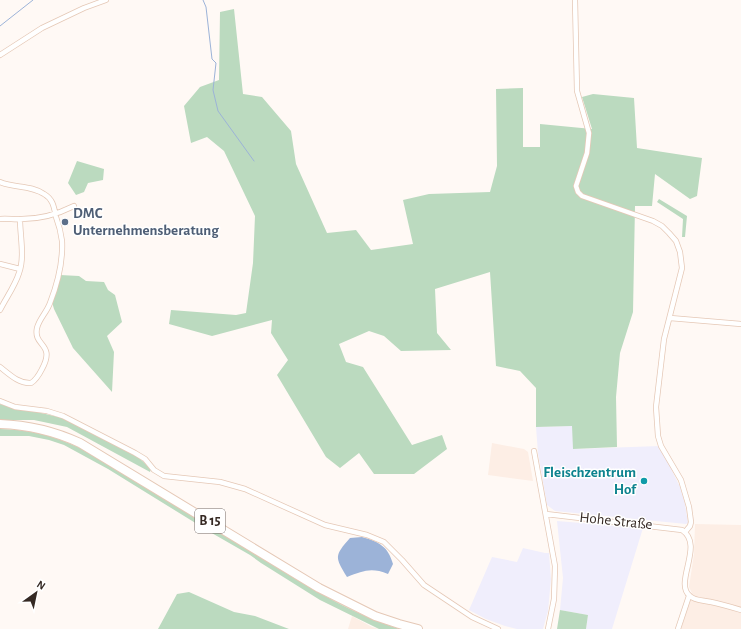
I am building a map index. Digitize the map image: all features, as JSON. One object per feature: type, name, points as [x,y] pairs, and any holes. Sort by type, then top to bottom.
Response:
[{"type":"highway","name":"B 15","points":[[0,424],[41,428],[66,436],[320,588],[375,616],[418,629]]},
{"type":"street","points":[[0,55],[42,28],[84,8],[106,0]]},
{"type":"street","points":[[575,0],[577,91],[589,133],[587,153],[576,186],[578,192],[582,196],[653,221],[662,226],[676,241],[680,252],[682,268],[664,339],[656,407],[658,436],[661,446],[681,480],[690,507],[692,522],[685,532],[690,541],[690,558],[685,586],[689,596],[694,599],[741,610]]},
{"type":"street","points":[[0,182],[32,188],[44,194],[54,205],[62,241],[62,255],[52,298],[36,332],[39,341],[46,350],[47,360],[38,376],[31,383],[18,380],[0,367]]},
{"type":"street","points":[[0,219],[13,218],[20,220],[34,218],[56,214],[74,206]]},
{"type":"street","points":[[0,310],[14,284],[22,260],[20,220]]},
{"type":"street","points":[[0,264],[20,269]]},
{"type":"street","points":[[670,318],[741,324]]},
{"type":"street","points":[[0,401],[15,407],[46,411],[63,416],[135,453],[144,459],[154,470],[164,476],[192,478],[232,485],[245,489],[325,525],[376,538],[391,548],[424,585],[472,617],[498,629]]},
{"type":"street","points":[[534,452],[555,566],[554,599],[548,629]]},
{"type":"street","name":"Hohe Straße","points":[[546,514],[679,528],[685,532]]},
{"type":"street","points":[[678,629],[689,596]]},
{"type":"shaded area","points":[[573,426],[574,449],[660,446],[680,487],[688,523],[555,511],[547,505],[538,453],[536,427]]},
{"type":"shaded area","points":[[492,443],[524,449],[528,452],[533,481],[488,475]]},
{"type":"shaded area","points":[[557,521],[643,528],[612,629],[586,629],[588,615],[560,610],[563,578]]},
{"type":"shaded area","points":[[695,524],[741,525],[741,629],[681,629],[692,593],[689,587],[694,554]]},
{"type":"shaded area","points":[[523,548],[549,553],[551,579],[548,611],[543,629],[517,629],[505,626],[486,619],[469,610],[492,557],[517,562]]},
{"type":"shaded area","points":[[352,616],[372,627],[379,629],[348,629]]},
{"type":"green space","points":[[234,9],[243,94],[262,97],[291,131],[296,164],[327,233],[356,230],[371,250],[413,244],[403,200],[429,194],[490,192],[497,166],[496,89],[523,88],[523,147],[540,147],[540,124],[592,129],[582,97],[593,94],[634,98],[637,148],[702,158],[697,196],[690,199],[655,174],[652,206],[635,206],[633,312],[620,353],[616,397],[617,447],[573,449],[572,426],[536,427],[536,388],[520,371],[496,366],[490,272],[435,289],[437,333],[451,350],[401,351],[384,336],[369,331],[339,344],[346,362],[363,367],[412,445],[442,435],[447,449],[414,474],[374,474],[359,453],[340,468],[326,457],[277,375],[288,360],[271,333],[272,320],[212,336],[169,324],[171,310],[236,315],[246,313],[253,263],[255,216],[224,151],[207,137],[191,143],[184,106],[200,87],[219,80],[220,12]]},
{"type":"green space","points":[[77,161],[104,169],[103,180],[88,183],[84,192],[76,195],[68,183]]},
{"type":"green space","points":[[659,199],[687,216],[685,237],[682,237],[683,219],[657,202]]},
{"type":"green space","points":[[60,275],[79,276],[86,281],[104,282],[108,290],[115,295],[122,322],[107,336],[114,352],[112,392],[73,348],[54,309],[52,302]]},
{"type":"green space","points":[[0,404],[63,418],[137,456],[151,469],[150,472],[67,427],[34,420],[0,420]]},
{"type":"green space","points":[[0,429],[34,432],[65,441],[86,451],[324,595],[361,614],[400,629],[379,629],[320,600],[250,555],[108,469],[64,445],[29,436],[0,436]]},
{"type":"green space","points":[[189,592],[234,612],[255,616],[289,629],[158,629],[177,594]]},
{"type":"green space","points":[[560,610],[588,615],[586,629],[557,629]]},
{"type":"water","points":[[362,537],[378,543],[388,553],[393,564],[388,574],[372,570],[347,577],[338,561],[339,553],[350,538]]},
{"type":"waterway","points":[[0,26],[33,0]]},
{"type":"waterway","points":[[203,0],[206,7],[212,59],[216,63],[213,90],[218,111],[254,161]]},
{"type":"place","name":"DMC Unternehmensberatung","points":[[65,222]]},
{"type":"place","name":"Fleischzentrum Hof","points":[[644,481]]}]
